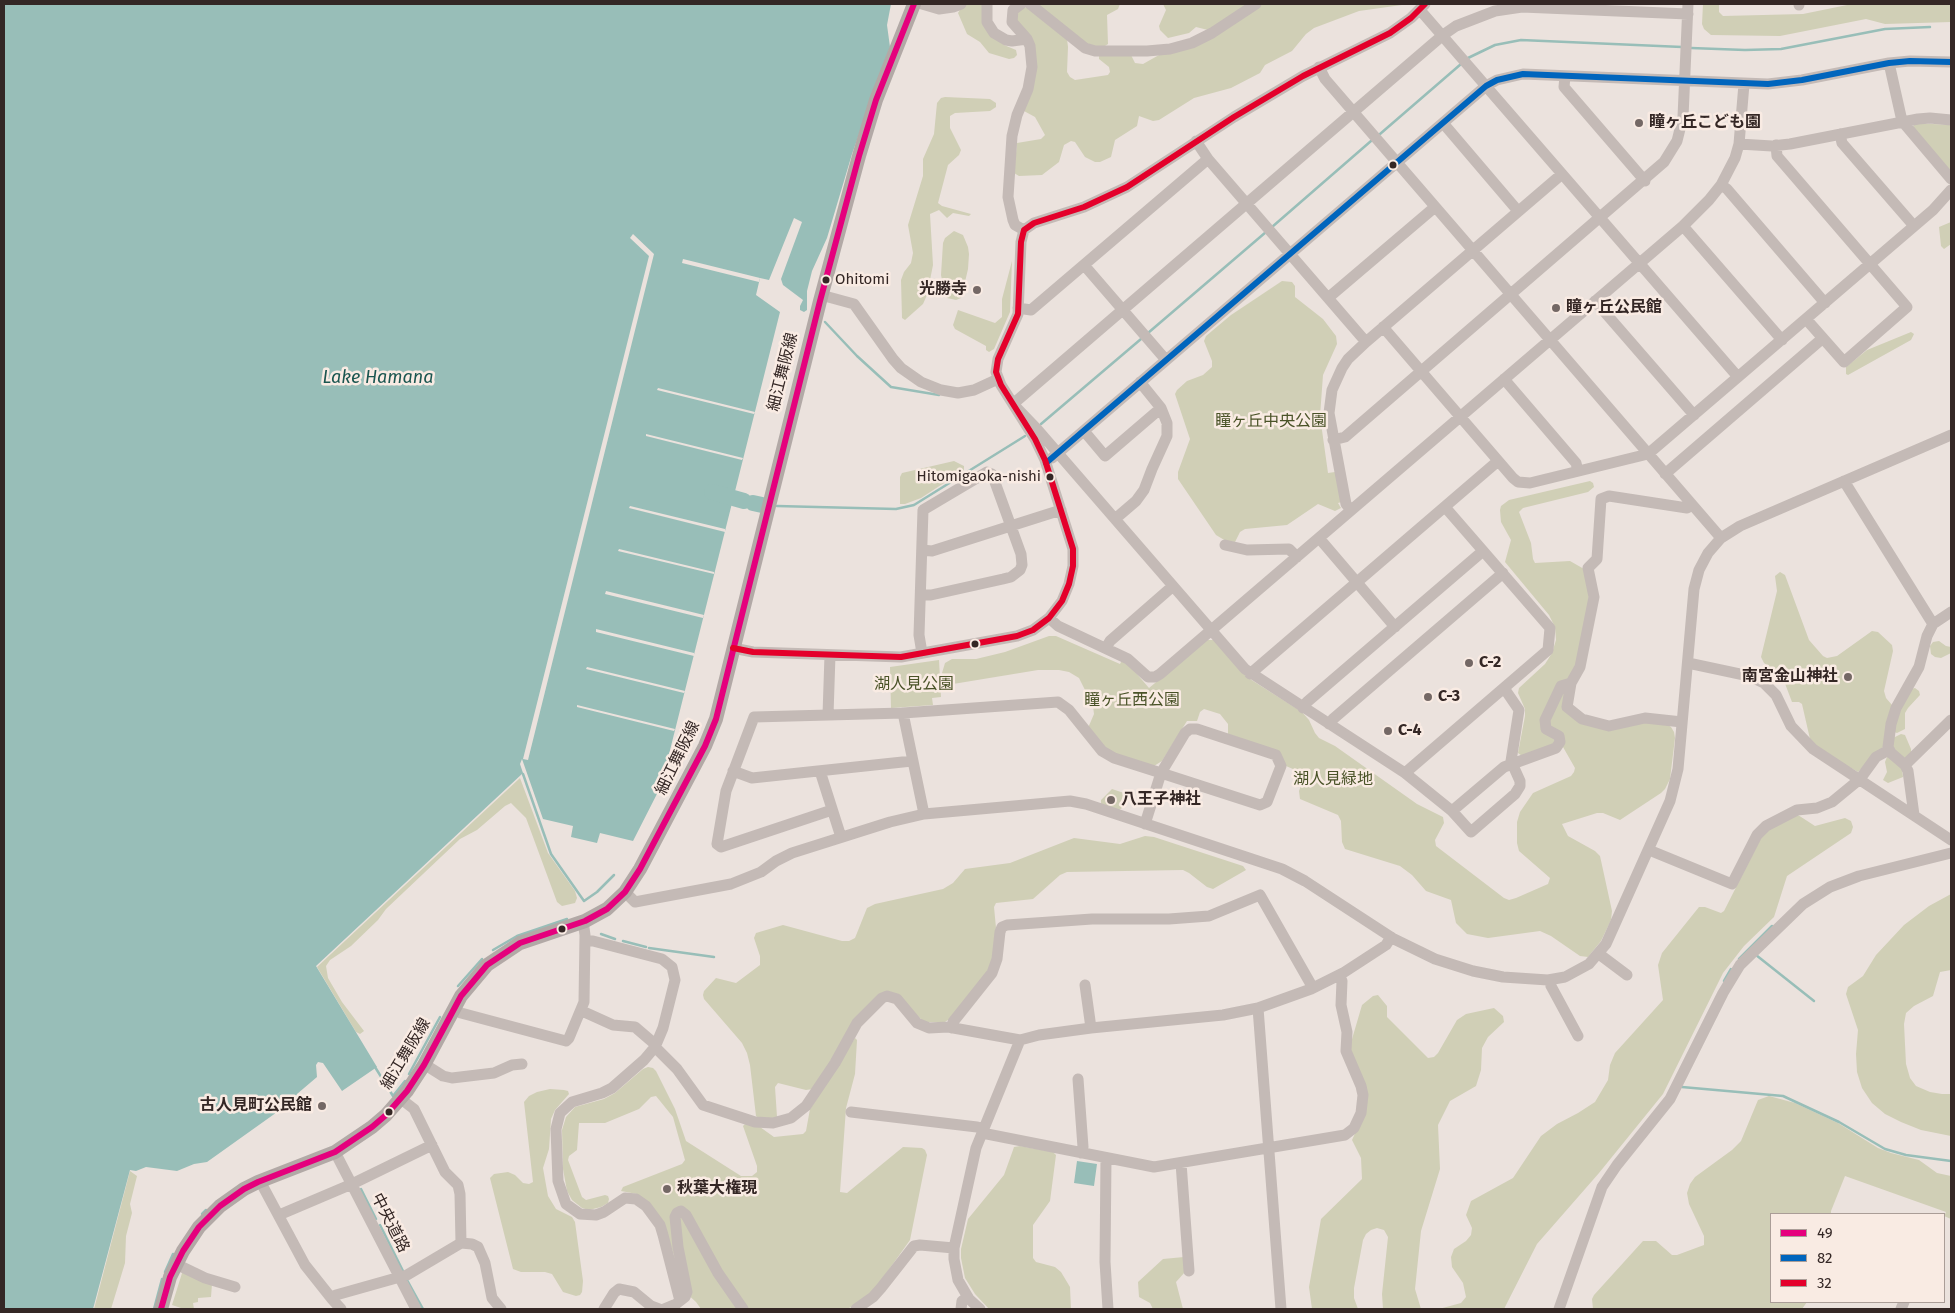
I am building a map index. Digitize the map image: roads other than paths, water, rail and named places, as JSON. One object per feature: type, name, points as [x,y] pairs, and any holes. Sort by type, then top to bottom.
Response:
[{"type":"main road","name":"細江舞阪線","points":[[161,1309],[176,1264],[191,1239],[209,1216],[232,1198],[260,1182],[335,1152],[372,1127],[401,1099],[424,1064],[453,1009],[477,974],[497,957],[520,943],[582,922],[607,909],[625,892],[648,856],[706,746],[716,719],[821,296],[867,128],[886,72],[914,4]]},
{"type":"street","points":[[922,4],[939,9],[960,4]]},
{"type":"street","points":[[987,4],[987,22],[994,33],[1006,40],[1027,39]]},
{"type":"street","points":[[1021,4],[1013,10],[1012,22],[1027,39],[1030,46],[1032,68],[1028,89],[1017,115],[1012,140],[1008,197],[1013,220],[1016,225],[1024,230]]},
{"type":"street","points":[[1030,4],[1085,48],[1095,51],[1147,51],[1170,49],[1192,43],[1256,4]]},
{"type":"street","points":[[734,648],[753,652],[892,658],[1017,636],[1032,630],[1049,618],[1062,601],[1069,584],[1073,566],[1073,548],[1046,463],[998,379],[996,372],[998,359],[1015,322],[1018,308],[1021,242],[1024,230],[1034,223],[1084,207],[1122,189],[1196,141],[1318,67],[1390,33],[1406,22],[1422,7],[1486,86],[1738,377]]},
{"type":"street","points":[[1013,404],[1443,35],[1468,20],[1494,10],[1522,7],[1688,9],[1683,117],[1677,141],[1664,162],[1345,438],[1333,440]]},
{"type":"street","points":[[1046,463],[1486,86],[1514,75],[1744,84],[1785,83],[1889,63],[1910,61],[1951,62]]},
{"type":"street","points":[[1889,63],[1902,121],[1951,179]]},
{"type":"street","points":[[1318,67],[1325,79],[1353,112],[1721,538]]},
{"type":"street","points":[[1565,76],[1564,87],[1644,181]]},
{"type":"street","points":[[1049,618],[1058,626],[1128,659],[1148,677],[1155,677],[1640,263],[1710,200],[1729,171],[1739,144],[1744,84]]},
{"type":"street","points":[[1739,144],[1776,145],[1902,121],[1930,118],[1951,120]]},
{"type":"street","points":[[1442,123],[1518,211]]},
{"type":"street","points":[[1840,134],[1842,143],[1914,226]]},
{"type":"street","points":[[1196,141],[1208,159],[1366,342]]},
{"type":"street","points":[[1776,145],[1777,156],[1907,308],[1844,362],[1806,319]]},
{"type":"street","points":[[1018,308],[1031,310],[1208,159]]},
{"type":"street","points":[[1351,510],[1346,504],[1333,440],[1330,413],[1332,390],[1345,363],[1383,327],[1562,174]]},
{"type":"street","points":[[1721,185],[1727,189],[1825,303]]},
{"type":"street","points":[[1383,327],[1518,482],[1524,484],[1578,471],[1648,454],[1934,210],[1951,190]]},
{"type":"street","points":[[1328,298],[1435,207]]},
{"type":"street","points":[[1683,226],[1782,340]]},
{"type":"street","points":[[1084,265],[1166,360]]},
{"type":"street","points":[[821,296],[854,304],[893,359],[901,368],[921,382],[941,390],[958,393],[974,390],[998,379]]},
{"type":"street","points":[[1595,301],[1694,415]]},
{"type":"street","points":[[1665,474],[1823,338]]},
{"type":"street","points":[[1504,379],[1576,463],[1578,471]]},
{"type":"street","points":[[1115,519],[1136,501],[1144,490],[1165,442],[1168,429],[1161,408],[1140,382]]},
{"type":"street","points":[[1013,404],[1250,674],[1405,773],[1452,811],[1471,832],[1519,790],[1520,781],[1511,758],[1520,710],[1504,688]]},
{"type":"street","points":[[1084,431],[1105,456],[1161,408]]},
{"type":"street","points":[[625,892],[635,902],[731,884],[761,872],[792,853],[924,814],[1070,801],[1086,804],[1287,871],[1305,880],[1391,937],[1421,954],[1474,971],[1518,979],[1550,980],[1574,974],[1589,964],[1610,936],[1674,791],[1696,580],[1703,561],[1721,538],[1740,526],[1951,435]]},
{"type":"street","points":[[1250,674],[1498,461]]},
{"type":"street","points":[[921,595],[930,595],[1003,579],[1016,574],[1022,565],[1011,526],[992,474],[986,472],[924,510],[919,635],[922,653]]},
{"type":"street","points":[[1844,481],[1933,624]]},
{"type":"street","points":[[1682,722],[1645,718],[1613,726],[1582,719],[1567,707],[1571,683],[1580,667],[1594,597],[1588,568],[1597,559],[1601,498],[1609,496],[1688,508],[1692,505]]},
{"type":"street","points":[[1405,773],[1548,650],[1550,628],[1445,507]]},
{"type":"street","points":[[922,550],[932,550],[1061,510]]},
{"type":"street","points":[[1319,538],[1395,627]]},
{"type":"street","points":[[1225,545],[1252,550],[1289,549],[1297,557]]},
{"type":"street","points":[[1303,708],[1307,702],[1483,551]]},
{"type":"street","points":[[1329,724],[1503,573]]},
{"type":"street","points":[[1106,648],[1110,641],[1173,586]]},
{"type":"street","points":[[1914,815],[1910,782],[1905,766],[1889,750],[1891,724],[1896,708],[1919,668],[1933,624],[1951,612]]},
{"type":"street","points":[[828,715],[830,656]]},
{"type":"street","points":[[1688,663],[1749,676],[1764,683],[1776,695],[1791,726],[1805,742],[1821,755],[1951,840]]},
{"type":"street","points":[[1452,811],[1504,767],[1553,750],[1559,745],[1559,736],[1546,729],[1545,720],[1561,686],[1571,683]]},
{"type":"street","points":[[832,810],[721,847],[717,844],[726,791],[754,718],[903,713],[1058,702],[1069,710],[1096,746],[1108,756],[1161,773],[1260,804],[1267,802],[1281,766],[1280,760],[1271,752],[1197,729],[1190,729],[1185,733],[1161,773],[1145,824]]},
{"type":"street","points":[[903,713],[924,814]]},
{"type":"street","points":[[1905,766],[1951,720]]},
{"type":"street","points":[[1649,850],[1732,884],[1757,835],[1766,826],[1797,810],[1817,808],[1832,802],[1860,779],[1876,756],[1889,750]]},
{"type":"street","points":[[734,771],[752,778],[912,761]]},
{"type":"street","points":[[820,771],[842,837]]},
{"type":"street","points":[[1559,1309],[1602,1187],[1617,1165],[1670,1099],[1723,993],[1740,965],[1803,904],[1830,887],[1859,876],[1951,853]]},
{"type":"street","points":[[952,1028],[953,1022],[992,973],[997,959],[1002,927],[1092,918],[1169,919],[1209,916],[1260,895],[1313,988]]},
{"type":"street","points":[[453,1009],[461,1014],[562,1041],[569,1038],[582,1011],[585,992],[585,941],[582,922]]},
{"type":"street","points":[[582,1011],[613,1025],[635,1027],[677,1069],[703,1105],[755,1122],[773,1124],[791,1118],[806,1106],[840,1056],[857,1022],[882,998],[887,996],[897,998],[912,1018],[929,1028],[952,1028],[1020,1040],[1039,1035],[1091,1028],[1223,1015],[1258,1008],[1313,988],[1339,975],[1386,945],[1391,937]]},
{"type":"street","points":[[585,941],[593,941],[662,958],[672,967],[675,980],[668,1011],[655,1046],[644,1060],[612,1088],[591,1097],[580,1099],[566,1107],[557,1121],[556,1170],[558,1182],[566,1204],[580,1214],[596,1215],[625,1198],[631,1197],[646,1206],[664,1234],[680,1301]]},
{"type":"street","points":[[1598,954],[1627,975]]},
{"type":"street","points":[[851,1112],[977,1127],[983,1131],[1081,1154],[1154,1167],[1345,1135],[1354,1128],[1361,1113],[1363,1095],[1346,1051],[1347,1032],[1341,1005],[1342,981],[1339,975]]},
{"type":"street","points":[[1550,980],[1551,986],[1578,1036]]},
{"type":"street","points":[[1085,984],[1091,1028]]},
{"type":"street","points":[[1258,1008],[1281,1309]]},
{"type":"street","points":[[980,1309],[968,1297],[958,1280],[955,1270],[954,1248],[972,1162],[1020,1040]]},
{"type":"street","points":[[424,1064],[443,1076],[452,1078],[494,1073],[512,1065],[522,1064]]},
{"type":"street","points":[[1078,1079],[1083,1147],[1081,1154]]},
{"type":"street","points":[[401,1099],[414,1109],[446,1172],[456,1181],[460,1189],[461,1243]]},
{"type":"street","points":[[279,1216],[352,1184],[432,1145]]},
{"type":"street","name":"中央道路","points":[[335,1152],[416,1309]]},
{"type":"street","points":[[1106,1158],[1105,1262],[1108,1309]]},
{"type":"street","points":[[1181,1163],[1189,1272]]},
{"type":"street","points":[[260,1182],[306,1265],[341,1309]]},
{"type":"street","points":[[664,1309],[680,1301],[687,1292],[678,1247],[675,1218],[678,1212],[681,1211],[686,1214],[719,1276],[743,1309]]},
{"type":"street","points":[[332,1299],[336,1295],[406,1275],[461,1243],[476,1244],[478,1247],[485,1263],[492,1298],[500,1309]]},
{"type":"street","points":[[856,1309],[873,1297],[914,1246],[954,1248]]},
{"type":"street","points":[[176,1264],[205,1278],[234,1287]]},
{"type":"street","points":[[604,1309],[614,1293],[619,1289],[634,1292],[651,1306],[659,1309]]},
{"type":"street","points":[[961,1309],[962,1301],[968,1297]]},
{"type":"water","name":"Lake Hamana","points":[[4,4],[891,4],[887,25],[890,47],[852,154],[827,238],[812,271],[807,291],[807,310],[804,312],[800,310],[803,300],[783,285],[781,279],[802,222],[794,218],[769,280],[760,278],[756,295],[780,312],[661,786],[633,841],[600,833],[597,843],[571,837],[573,826],[543,819],[522,759],[520,764],[523,773],[316,966],[377,1067],[342,1091],[323,1063],[318,1062],[316,1065],[317,1077],[297,1094],[294,1100],[207,1162],[194,1164],[177,1171],[146,1167],[136,1171],[130,1170],[93,1309],[4,1309]]},
{"type":"water","points":[[1077,1161],[1097,1164],[1094,1186],[1074,1183]]},
{"type":"waterway","points":[[1691,48],[1781,49],[1885,29],[1930,27]]},
{"type":"waterway","points":[[1468,58],[1495,45],[1521,40],[1682,47]]},
{"type":"waterway","points":[[1380,134],[1461,64]]},
{"type":"waterway","points":[[1272,227],[1371,141]]},
{"type":"waterway","points":[[1148,333],[1266,232]]},
{"type":"waterway","points":[[825,322],[857,356],[891,387],[939,395]]},
{"type":"waterway","points":[[1041,424],[1141,339]]},
{"type":"waterway","points":[[777,506],[896,509],[914,505],[1025,436]]},
{"type":"waterway","points":[[712,492],[744,501]]},
{"type":"waterway","points":[[753,503],[762,505]]},
{"type":"waterway","points":[[523,774],[551,854],[584,901],[597,892],[614,875]]},
{"type":"waterway","points":[[493,950],[517,936],[567,919]]},
{"type":"waterway","points":[[1739,959],[1772,926]]},
{"type":"waterway","points":[[601,934],[615,939]]},
{"type":"waterway","points":[[623,941],[646,947]]},
{"type":"waterway","points":[[649,948],[714,957]]},
{"type":"waterway","points":[[1756,955],[1814,1001]]},
{"type":"waterway","points":[[458,986],[482,959]]},
{"type":"waterway","points":[[1724,981],[1731,969]]},
{"type":"waterway","points":[[409,1074],[440,1017]]},
{"type":"waterway","points":[[375,1067],[393,1096],[405,1081]]},
{"type":"waterway","points":[[1682,1087],[1783,1096],[1839,1122],[1885,1149],[1906,1155],[1951,1161]]},
{"type":"waterway","points":[[361,1189],[376,1219]]},
{"type":"waterway","points":[[202,1214],[206,1210]]},
{"type":"waterway","points":[[380,1225],[403,1271]]},
{"type":"waterway","points":[[165,1272],[173,1254]]},
{"type":"waterway","points":[[154,1309],[162,1279]]},
{"type":"waterway","points":[[407,1280],[423,1309]]},
{"type":"place","name":"瞳ヶ丘こども園","points":[[1639,123]]},
{"type":"place","name":"Ohitomi","points":[[826,280]]},
{"type":"place","name":"光勝寺","points":[[977,290]]},
{"type":"place","name":"瞳ヶ丘公民館","points":[[1556,308]]},
{"type":"place","name":"Hitomigaoka-nishi","points":[[1050,477]]},
{"type":"place","name":"C-2","points":[[1469,663]]},
{"type":"place","name":"南宮金山神社","points":[[1848,677]]},
{"type":"place","name":"C-3","points":[[1428,697]]},
{"type":"place","name":"C-4","points":[[1388,731]]},
{"type":"place","name":"八王子神社","points":[[1111,800]]},
{"type":"place","name":"古人見町公民館","points":[[322,1106]]},
{"type":"place","name":"秋葉大権現","points":[[667,1189]]},
{"type":"park label","name":"瞳ヶ丘中央公園","points":[[1271,422]]},
{"type":"park label","name":"湖人見公園","points":[[914,685]]},
{"type":"park label","name":"瞳ヶ丘西公園","points":[[1132,701]]},
{"type":"park label","name":"湖人見緑地","points":[[1333,780]]}]
